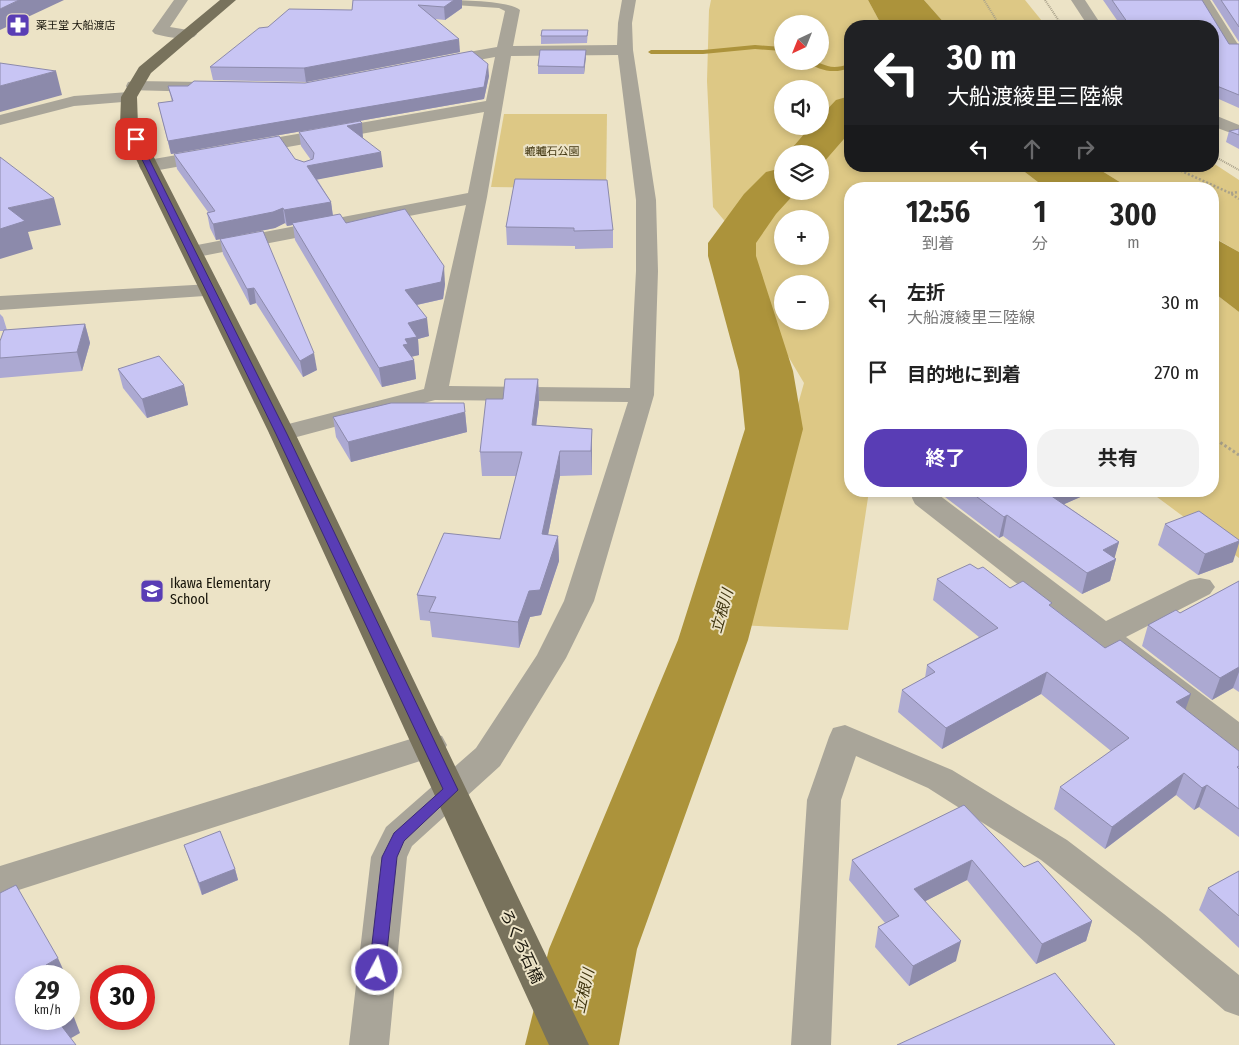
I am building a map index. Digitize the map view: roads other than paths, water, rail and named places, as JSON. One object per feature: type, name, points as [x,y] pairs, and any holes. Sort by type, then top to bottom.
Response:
[{"type":"main road","points":[[132,91],[145,70],[229,0]]},
{"type":"main road","name":"ろくろ石橋","points":[[132,91],[129,126],[282,434],[430,745],[569,1045]]},
{"type":"street","points":[[181,0],[160,30],[189,34]]},
{"type":"street","points":[[435,393],[477,197],[513,10],[509,6],[501,4],[440,0]]},
{"type":"street","points":[[369,1045],[389,857],[399,837],[488,758],[551,658],[579,601],[642,394],[647,271],[646,200],[625,50],[625,24],[629,0]]},
{"type":"street","points":[[1078,0],[1091,20]]},
{"type":"street","points":[[1203,0],[1216,20]]},
{"type":"street","points":[[1219,24],[1237,51]]},
{"type":"street","points":[[426,65],[482,53],[504,51],[625,50]]},
{"type":"street","points":[[1219,50],[1237,51]]},
{"type":"street","points":[[74,86],[132,91]]},
{"type":"street","points":[[0,120],[74,101],[132,91],[221,87]]},
{"type":"street","points":[[148,166],[291,148],[494,105]]},
{"type":"street","points":[[1219,122],[1239,131]]},
{"type":"street","points":[[192,252],[477,197]]},
{"type":"street","points":[[0,303],[212,290]]},
{"type":"street","points":[[282,434],[435,393],[642,394]]},
{"type":"street","points":[[925,497],[1239,738]]},
{"type":"street","points":[[1104,635],[1200,587]]},
{"type":"street","points":[[811,1045],[824,800],[845,737],[940,778],[1054,850],[1151,924],[1239,999]]},
{"type":"street","points":[[0,881],[430,745]]},
{"type":"waterway","points":[[651,52],[703,52],[755,47],[774,48]]},
{"type":"waterway","points":[[829,70],[844,68]]},
{"type":"waterway","name":"立根川","points":[[816,145],[844,115]]},
{"type":"waterway","name":"立根川","points":[[572,1045],[593,949],[713,640],[774,429],[766,371],[732,256],[732,243],[760,204],[774,189]]},
{"type":"place","name":"薬王堂 大船渡店","points":[[18,25]]},
{"type":"place","name":"Ikawa Elementary School","points":[[152,591]]},
{"type":"park label","name":"轆轤石公園","points":[[552,151]]}]
